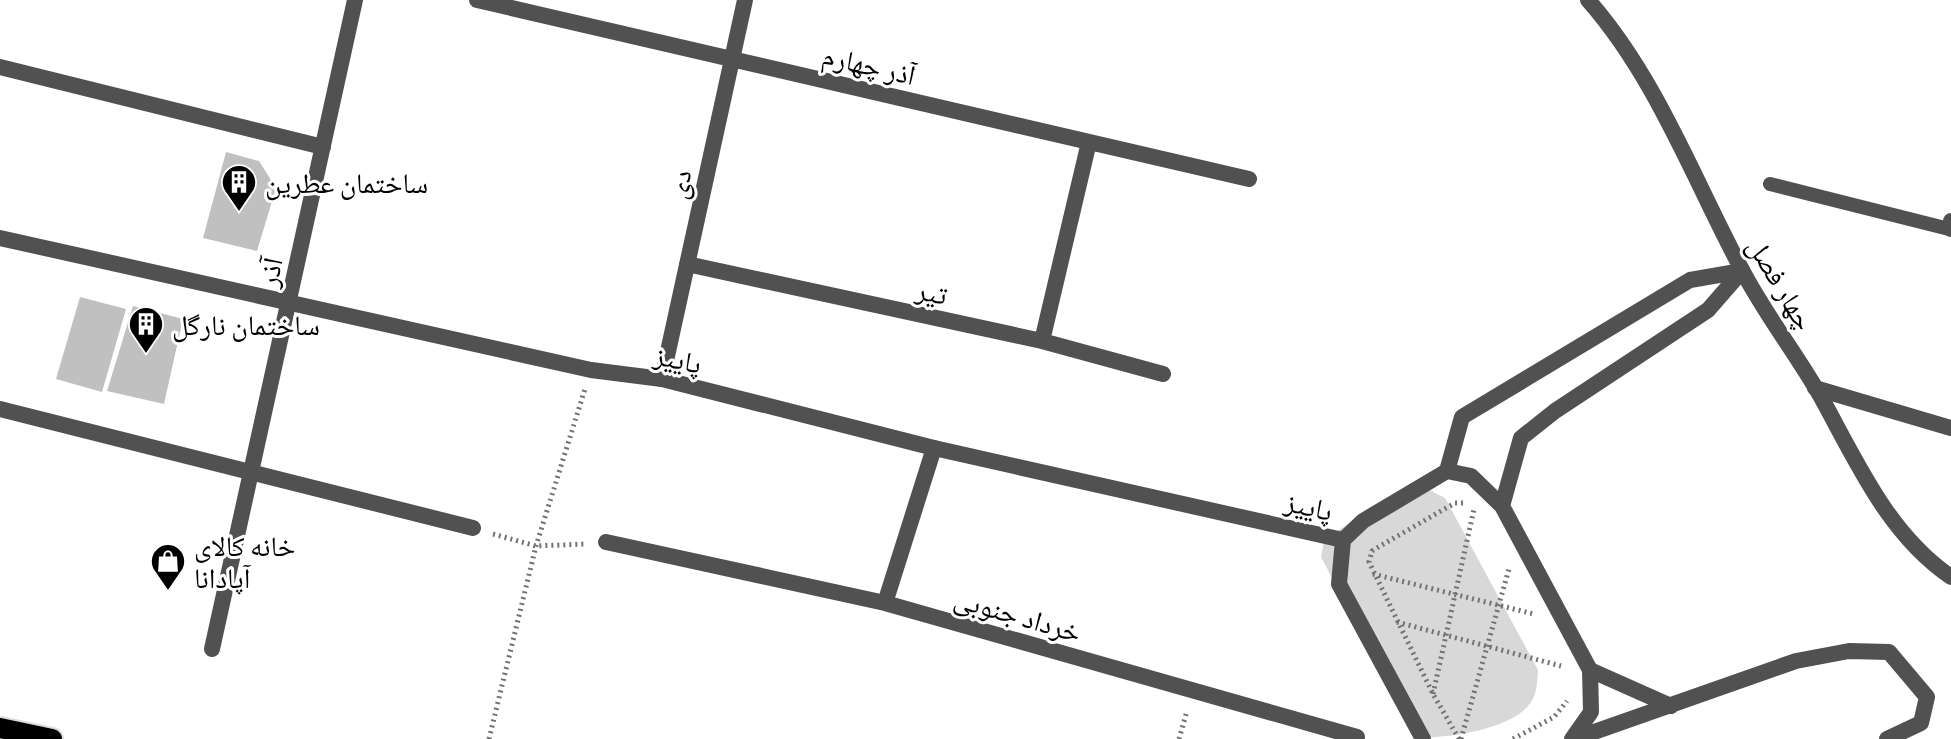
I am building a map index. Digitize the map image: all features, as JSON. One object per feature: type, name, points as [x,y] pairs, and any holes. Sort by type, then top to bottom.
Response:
[{"type":"main road","points":[[0,728],[52,739]]},
{"type":"street","name":"آذر","points":[[212,649],[355,0]]},
{"type":"street","name":"آذر چهارم","points":[[477,0],[1249,179]]},
{"type":"street","name":"دی","points":[[662,379],[745,0]]},
{"type":"street","name":"چهار فصل","points":[[1588,0],[1648,85],[1742,271],[1815,388],[1881,505],[1925,559],[1951,577]]},
{"type":"street","points":[[0,67],[323,147]]},
{"type":"street","points":[[1042,341],[1089,142]]},
{"type":"street","name":"پاییز","points":[[0,238],[289,300],[591,370],[662,379],[934,448],[1343,540]]},
{"type":"street","name":"تیر","points":[[687,264],[1042,341],[1163,374]]},
{"type":"street","points":[[1447,471],[1462,417],[1690,280],[1742,271]]},
{"type":"street","points":[[1502,506],[1521,438],[1555,411],[1708,310],[1742,271]]},
{"type":"street","points":[[1815,388],[1951,428]]},
{"type":"street","points":[[0,409],[473,528]]},
{"type":"street","points":[[885,603],[934,448]]},
{"type":"street","points":[[1423,739],[1339,584],[1343,540],[1363,521],[1447,471],[1471,476],[1502,506],[1590,670],[1591,712],[1573,739]]},
{"type":"street","name":"خرداد جنوبی","points":[[606,542],[885,603],[1357,737]]},
{"type":"street","points":[[1573,739],[1796,661],[1849,651],[1889,652],[1927,697],[1921,723],[1887,739]]},
{"type":"street","points":[[1590,670],[1671,706]]},
{"type":"lane","points":[[1770,184],[1950,226]]},
{"type":"path","points":[[489,739],[536,546],[591,370]]},
{"type":"path","points":[[1433,694],[1477,510],[1466,502],[1455,503],[1372,551],[1369,562],[1372,574],[1433,694],[1460,739]]},
{"type":"path","points":[[473,528],[536,546],[606,542]]},
{"type":"path","points":[[1460,739],[1510,564],[1517,577]]},
{"type":"path","points":[[1372,574],[1537,614],[1531,603]]},
{"type":"path","points":[[1396,621],[1564,666],[1557,653]]},
{"type":"path","points":[[1513,739],[1554,717],[1573,690]]},
{"type":"shaded area","points":[[1420,485],[1445,498],[1538,670],[1536,690],[1528,706],[1519,714],[1491,727],[1442,736],[1415,737],[1321,557],[1324,541],[1332,534],[1401,492]]},
{"type":"building","name":"ساختمان عطرین","points":[[226,152],[259,161],[276,188],[257,251],[203,238]]},
{"type":"building","points":[[80,297],[126,309],[102,392],[56,379]]},
{"type":"building","name":"ساختمان نارگل","points":[[133,306],[183,319],[164,404],[107,391]]},
{"type":"place","name":"ساختمان عطرین","points":[[239,213]]},
{"type":"place","name":"ساختمان نارگل","points":[[146,355]]},
{"type":"place","name":"خانه کالای آپادانا","points":[[168,592]]}]
